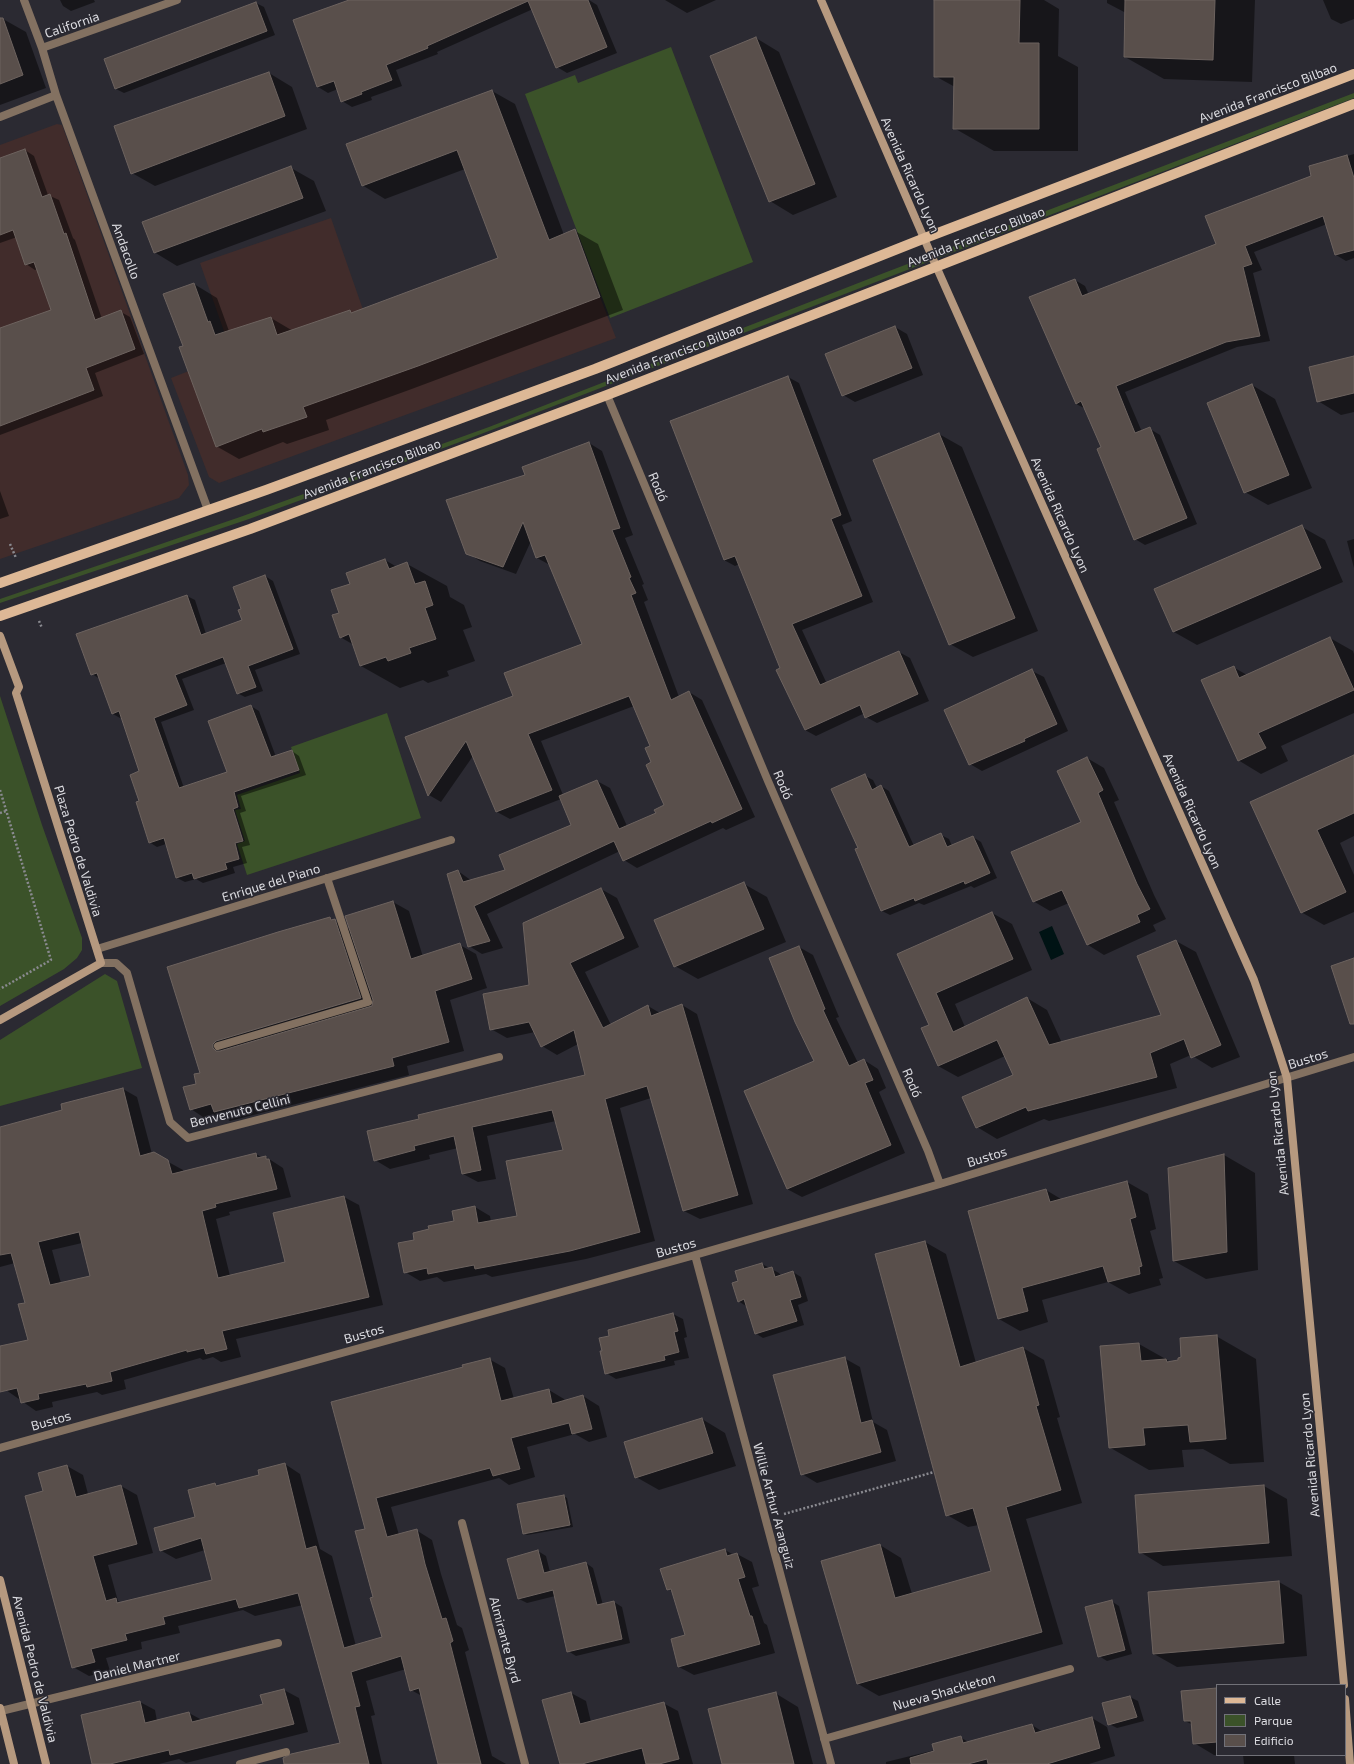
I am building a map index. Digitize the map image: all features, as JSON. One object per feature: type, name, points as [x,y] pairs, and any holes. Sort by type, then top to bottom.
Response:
[{"type":"main road","name":"Avenida Francisco Bilbao","points":[[0,583],[266,490],[595,369],[925,238],[1354,74]]},
{"type":"main road","name":"Avenida Francisco Bilbao","points":[[0,616],[250,529],[607,395],[1354,104]]},
{"type":"street","name":"Andacollo","points":[[24,0],[42,48],[56,96],[208,510]]},
{"type":"street","name":"California","points":[[42,48],[177,0]]},
{"type":"street","name":"Avenida Ricardo Lyon","points":[[821,0],[936,266],[1254,980],[1287,1078],[1344,1684]]},
{"type":"street","points":[[0,117],[56,96]]},
{"type":"street","name":"Rodó","points":[[607,395],[776,800],[928,1151],[940,1184]]},
{"type":"street","name":"Plaza Pedro de Valdivia","points":[[0,636],[18,687],[16,693],[101,963]]},
{"type":"street","name":"Enrique del Piano","points":[[97,949],[452,840]]},
{"type":"street","points":[[218,1046],[368,1002],[328,878]]},
{"type":"street","points":[[0,1020],[101,963]]},
{"type":"street","name":"Benvenuto Cellini","points":[[101,963],[116,963],[127,973],[170,1122],[188,1138],[499,1057]]},
{"type":"street","name":"Bustos","points":[[0,1448],[695,1255],[940,1184],[1354,1057]]},
{"type":"street","name":"Willie Arthur Aranguiz","points":[[695,1255],[831,1764]]},
{"type":"street","name":"Almirante Byrd","points":[[462,1523],[525,1764]]},
{"type":"street","name":"Avenida Pedro de Valdivia","points":[[0,1580],[46,1764]]},
{"type":"street","name":"Daniel Martner","points":[[0,1710],[31,1704],[278,1643]]},
{"type":"street","name":"Nueva Shackleton","points":[[824,1739],[1070,1669]]},
{"type":"street","points":[[0,1710],[14,1764]]},
{"type":"street","points":[[1346,1712],[1350,1764]]},
{"type":"street","points":[[240,1764],[286,1752]]},
{"type":"path","points":[[0,790],[51,960],[0,989]]},
{"type":"path","points":[[0,813],[6,811]]},
{"type":"path","points":[[784,1514],[934,1472]]},
{"type":"shaded area","points":[[57,124],[62,125],[188,475],[189,485],[179,498],[0,559],[0,145]]},
{"type":"shaded area","points":[[331,218],[375,344],[587,264],[616,338],[219,483],[209,477],[171,378],[232,354],[200,263]]},
{"type":"shaded area","points":[[1052,926],[1064,954],[1051,960],[1039,932]]},
{"type":"green space","points":[[671,47],[753,262],[610,318],[525,94],[575,75],[578,83]]},
{"type":"green space","points":[[1354,93],[1354,98],[468,439],[249,519],[0,603],[0,599],[240,517],[489,427],[884,273]]},
{"type":"green space","points":[[0,696],[42,825],[82,938],[82,950],[77,958],[64,969],[0,1006]]},
{"type":"green space","points":[[387,713],[421,818],[247,875],[237,844],[245,841],[235,810],[241,809],[237,795],[300,773],[291,747]]},
{"type":"green space","points":[[105,974],[117,981],[142,1068],[0,1106],[0,1040]]},
{"type":"building","points":[[349,0],[588,0],[607,47],[556,68],[528,1],[427,46],[428,48],[386,65],[392,80],[361,92],[362,94],[341,102],[334,81],[317,87],[293,20]]},
{"type":"building","points":[[934,0],[1020,0],[1019,43],[1039,43],[1039,129],[953,129],[954,77],[934,77]]},
{"type":"building","points":[[1125,0],[1215,0],[1213,60],[1124,57]]},
{"type":"building","points":[[256,2],[267,31],[115,89],[104,59]]},
{"type":"building","points":[[0,18],[3,18],[23,75],[0,84]]},
{"type":"building","points":[[756,37],[815,184],[769,202],[710,56]]},
{"type":"building","points":[[269,72],[285,116],[131,174],[114,126]]},
{"type":"building","points":[[492,90],[549,240],[575,229],[600,297],[418,366],[303,407],[307,417],[263,432],[262,429],[216,447],[179,347],[183,346],[163,294],[194,283],[208,322],[210,321],[215,335],[271,317],[277,335],[350,310],[351,313],[498,258],[457,150],[362,186],[346,144]]},
{"type":"building","points":[[25,149],[42,197],[50,194],[64,234],[66,233],[95,320],[121,310],[135,349],[86,368],[94,390],[0,426],[0,328],[51,310],[34,262],[25,265],[13,230],[0,235],[0,158]]},
{"type":"building","points":[[1347,155],[1354,178],[1354,250],[1335,255],[1323,216],[1245,246],[1252,264],[1243,267],[1260,336],[1226,342],[1116,386],[1135,433],[1150,427],[1187,518],[1134,540],[1097,449],[1101,447],[1081,401],[1076,404],[1029,297],[1075,279],[1082,296],[1216,244],[1205,216],[1311,176],[1309,166]]},
{"type":"building","points":[[291,166],[303,198],[154,253],[142,222]]},
{"type":"building","points":[[895,326],[912,368],[842,396],[825,354]]},
{"type":"building","points":[[1354,356],[1354,393],[1317,402],[1309,367]]},
{"type":"building","points":[[788,376],[841,515],[831,519],[862,596],[792,624],[820,685],[899,651],[918,694],[865,718],[860,705],[805,730],[776,670],[780,668],[735,556],[724,560],[670,421]]},
{"type":"building","points":[[1252,384],[1289,475],[1244,493],[1207,403]]},
{"type":"building","points":[[939,433],[1015,618],[949,645],[873,460]]},
{"type":"building","points":[[589,442],[620,528],[612,530],[631,577],[629,578],[636,593],[631,595],[671,700],[689,691],[742,809],[712,823],[711,821],[623,861],[614,841],[474,906],[490,941],[468,947],[447,874],[458,870],[463,882],[505,870],[499,855],[571,825],[559,796],[597,780],[619,829],[656,813],[654,810],[664,805],[646,765],[651,762],[645,748],[650,746],[629,696],[528,734],[552,790],[496,812],[466,741],[428,796],[405,737],[513,696],[504,673],[582,644],[545,555],[536,558],[523,522],[503,567],[466,554],[446,500],[525,475],[522,467]]},
{"type":"building","points":[[1302,525],[1321,568],[1173,632],[1154,589]]},
{"type":"building","points":[[385,559],[389,569],[407,562],[415,584],[425,581],[433,605],[425,608],[436,639],[409,648],[411,653],[388,661],[386,657],[360,666],[349,634],[340,638],[332,615],[339,613],[331,590],[350,584],[346,573]]},
{"type":"building","points":[[265,575],[293,649],[248,666],[256,687],[237,694],[223,657],[175,675],[187,705],[154,718],[179,788],[227,772],[208,721],[251,705],[271,757],[292,750],[299,770],[234,792],[238,807],[233,809],[243,841],[235,843],[239,859],[225,863],[227,869],[194,879],[192,873],[176,878],[164,838],[149,843],[136,802],[139,801],[130,775],[139,771],[119,711],[112,714],[97,673],[91,675],[76,634],[187,595],[201,635],[242,620],[238,610],[241,609],[233,587]]},
{"type":"building","points":[[1330,637],[1354,690],[1258,733],[1266,748],[1238,761],[1201,680],[1234,666],[1239,678]]},
{"type":"building","points":[[1032,669],[1057,724],[1024,739],[1025,741],[969,765],[944,710]]},
{"type":"building","points":[[1354,755],[1354,813],[1317,830],[1346,892],[1301,913],[1250,802]]},
{"type":"building","points":[[1087,757],[1103,790],[1098,793],[1137,884],[1150,909],[1137,915],[1140,922],[1087,945],[1062,890],[1033,902],[1011,852],[1081,822],[1057,771]]},
{"type":"building","points":[[865,774],[872,790],[881,785],[909,847],[941,833],[947,847],[973,836],[990,873],[965,884],[964,881],[915,901],[914,898],[881,911],[855,849],[858,848],[831,789]]},
{"type":"building","points":[[744,882],[764,929],[674,967],[654,920]]},
{"type":"building","points":[[601,888],[624,938],[570,963],[603,1028],[648,1005],[651,1016],[682,1004],[738,1195],[683,1211],[647,1086],[605,1099],[640,1232],[570,1251],[475,1269],[474,1265],[428,1274],[427,1268],[404,1273],[398,1243],[414,1240],[413,1233],[429,1229],[428,1226],[454,1221],[452,1211],[475,1206],[478,1223],[517,1216],[506,1161],[563,1150],[552,1110],[472,1127],[481,1170],[462,1174],[454,1136],[414,1146],[415,1150],[374,1161],[367,1131],[419,1119],[418,1115],[585,1075],[574,1030],[541,1047],[529,1022],[490,1030],[483,994],[529,985],[523,923]]},
{"type":"building","points":[[393,901],[411,959],[460,943],[472,979],[435,991],[449,1042],[392,1058],[394,1066],[214,1112],[211,1104],[190,1110],[183,1087],[196,1084],[194,1074],[200,1073],[167,967],[330,917],[331,920],[335,919],[361,998],[216,1041],[213,1044],[213,1048],[216,1051],[220,1051],[372,1006],[373,1000],[345,916]]},
{"type":"building","points":[[992,912],[1013,959],[936,993],[953,1032],[1027,997],[1049,1045],[1161,1015],[1137,956],[1176,940],[1221,1045],[1191,1058],[1184,1039],[1150,1053],[1157,1077],[1028,1111],[1026,1107],[976,1128],[962,1097],[1013,1075],[997,1040],[938,1066],[921,1028],[929,1025],[897,954]]},
{"type":"building","points":[[799,946],[825,1009],[823,1010],[849,1066],[864,1059],[873,1080],[865,1083],[891,1145],[787,1189],[744,1091],[814,1061],[795,1022],[769,958]]},
{"type":"building","points":[[1354,958],[1354,1024],[1350,1024],[1331,966]]},
{"type":"building","points":[[123,1088],[140,1156],[154,1152],[168,1160],[172,1174],[256,1153],[257,1158],[266,1156],[266,1159],[269,1159],[277,1189],[215,1204],[216,1207],[202,1211],[218,1278],[285,1262],[273,1213],[344,1196],[369,1297],[222,1331],[227,1349],[206,1354],[204,1348],[187,1352],[187,1350],[110,1372],[112,1381],[87,1387],[86,1384],[38,1394],[39,1399],[21,1403],[17,1388],[0,1392],[0,1346],[28,1340],[18,1304],[25,1303],[11,1253],[0,1255],[0,1127],[62,1110],[61,1104]],"holes":[[[79,1232],[90,1276],[50,1285],[38,1242]]]},
{"type":"building","points":[[1224,1154],[1227,1252],[1173,1261],[1168,1168]]},
{"type":"building","points":[[1127,1181],[1136,1217],[1130,1219],[1142,1266],[1139,1267],[1140,1274],[1108,1282],[1103,1266],[1022,1288],[1028,1311],[998,1319],[968,1211],[1046,1189],[1050,1202]]},
{"type":"building","points":[[925,1241],[960,1367],[1023,1347],[1039,1405],[1036,1406],[1061,1490],[1006,1507],[1042,1632],[857,1684],[821,1561],[880,1544],[895,1598],[991,1571],[973,1508],[946,1516],[875,1254]]},
{"type":"building","points":[[762,1263],[764,1269],[772,1267],[775,1277],[793,1271],[801,1297],[790,1300],[797,1321],[755,1334],[744,1299],[738,1302],[732,1283],[738,1281],[735,1271]]},
{"type":"building","points":[[673,1313],[678,1331],[674,1332],[679,1352],[664,1356],[665,1360],[605,1374],[599,1338],[609,1336],[608,1330]]},
{"type":"building","points":[[1217,1335],[1226,1439],[1190,1442],[1188,1425],[1143,1428],[1145,1445],[1109,1448],[1100,1346],[1139,1343],[1141,1361],[1166,1359],[1167,1362],[1178,1360],[1178,1358],[1181,1357],[1180,1338]]},
{"type":"building","points":[[845,1357],[861,1423],[872,1420],[881,1452],[801,1475],[773,1375]]},
{"type":"building","points":[[490,1358],[501,1401],[549,1389],[552,1404],[583,1395],[592,1429],[572,1434],[569,1423],[511,1438],[520,1469],[493,1476],[490,1468],[376,1498],[387,1537],[417,1529],[425,1564],[442,1619],[446,1618],[453,1641],[450,1643],[481,1764],[438,1764],[419,1688],[410,1691],[401,1656],[351,1672],[360,1706],[355,1707],[369,1764],[284,1764],[283,1758],[291,1754],[340,1743],[298,1593],[239,1608],[236,1599],[163,1617],[165,1624],[125,1634],[127,1640],[91,1649],[95,1662],[72,1668],[25,1496],[43,1491],[38,1473],[67,1465],[76,1497],[121,1485],[137,1544],[93,1556],[106,1601],[116,1598],[117,1603],[212,1580],[201,1538],[160,1551],[154,1528],[195,1517],[188,1490],[215,1483],[216,1486],[259,1475],[258,1470],[285,1463],[306,1549],[316,1546],[344,1648],[382,1637],[370,1598],[373,1597],[355,1531],[365,1529],[331,1402],[463,1367],[462,1365]]},
{"type":"building","points":[[702,1418],[713,1453],[635,1478],[624,1442]]},
{"type":"building","points":[[1264,1485],[1269,1543],[1139,1553],[1135,1495]]},
{"type":"building","points":[[564,1495],[570,1525],[523,1534],[517,1504]]},
{"type":"building","points":[[725,1549],[727,1556],[737,1553],[745,1577],[738,1579],[750,1616],[752,1616],[760,1644],[678,1667],[671,1639],[685,1635],[671,1589],[667,1590],[660,1569]]},
{"type":"building","points":[[538,1550],[544,1573],[586,1562],[597,1605],[614,1601],[622,1639],[567,1652],[553,1590],[518,1599],[507,1559]]},
{"type":"building","points":[[1279,1581],[1284,1643],[1153,1654],[1148,1592]]},
{"type":"building","points":[[1112,1600],[1125,1650],[1098,1657],[1085,1607]]},
{"type":"building","points":[[1216,1688],[1216,1742],[1193,1744],[1191,1721],[1184,1721],[1181,1691]]},
{"type":"building","points":[[284,1689],[294,1724],[170,1755],[169,1750],[110,1764],[92,1764],[81,1715],[140,1701],[145,1723],[189,1712],[192,1722],[263,1704],[260,1695]]},
{"type":"building","points":[[571,1692],[580,1724],[664,1702],[679,1759],[659,1764],[646,1764],[642,1748],[582,1764],[560,1764],[542,1700]]},
{"type":"building","points":[[776,1692],[794,1764],[722,1764],[708,1709]]},
{"type":"building","points":[[1130,1696],[1137,1717],[1108,1725],[1102,1703]]},
{"type":"building","points":[[1092,1717],[1100,1748],[1047,1764],[988,1764],[987,1759],[968,1764],[911,1764],[910,1758],[934,1751],[932,1744],[961,1736],[963,1743],[1032,1724],[1035,1733]]}]
